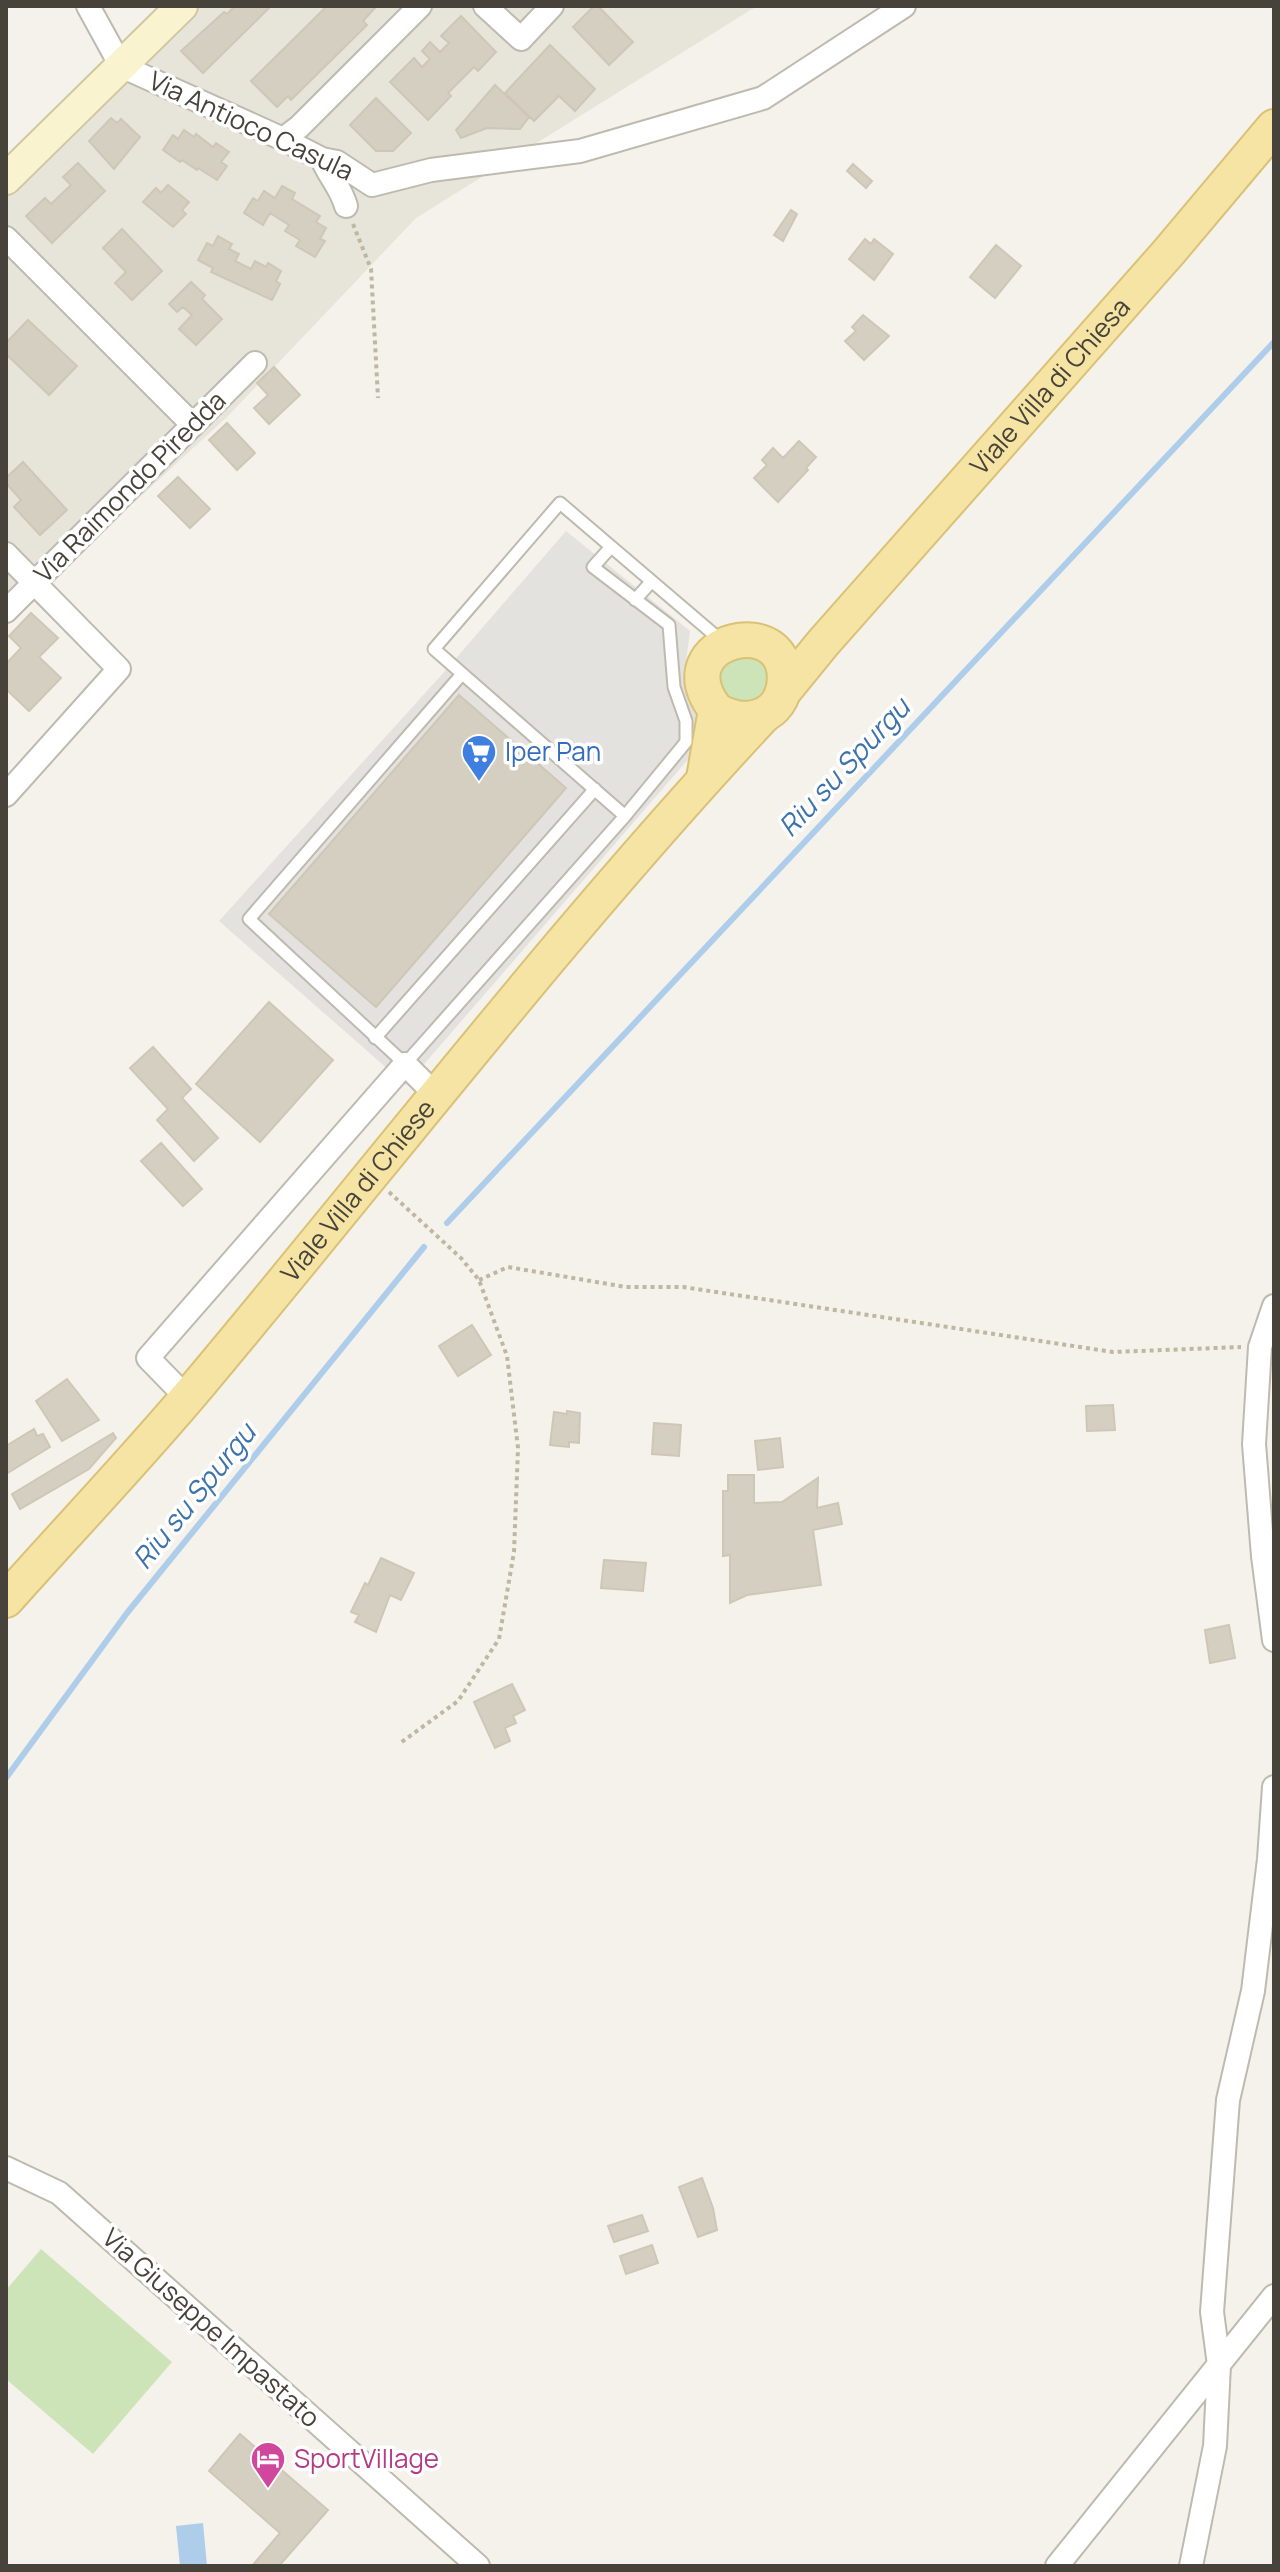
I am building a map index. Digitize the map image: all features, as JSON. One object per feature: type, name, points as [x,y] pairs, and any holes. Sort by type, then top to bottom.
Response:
[{"type":"main road","name":"Viale Villa di Chiesa","points":[[704,778],[773,704],[823,643],[1168,253],[1274,127]]},
{"type":"main road","points":[[752,639],[775,653],[782,664],[785,678],[773,704],[739,720],[726,717],[716,710],[708,699],[703,674],[707,662],[725,643],[752,639]]},
{"type":"main road","points":[[775,653],[823,643]]},
{"type":"main road","points":[[704,778],[716,710]]},
{"type":"main road","name":"Viale Villa di Chiese","points":[[6,1600],[187,1398],[435,1094],[704,778]]},
{"type":"street","points":[[88,6],[121,66]]},
{"type":"street","points":[[6,179],[182,6]]},
{"type":"street","points":[[283,139],[299,127],[420,6]]},
{"type":"street","points":[[485,6],[521,39],[552,6]]},
{"type":"street","name":"Via Antioco Casula","points":[[121,66],[322,159],[337,162],[372,185],[431,170],[580,151],[763,98],[904,6]]},
{"type":"street","points":[[322,159],[341,190],[346,206]]},
{"type":"street","points":[[6,238],[193,425]]},
{"type":"street","name":"Via Raimondo Piredda","points":[[6,611],[255,363]]},
{"type":"street","points":[[6,554],[119,669],[6,795]]},
{"type":"street","points":[[187,1398],[148,1358],[405,1064],[435,1094]]},
{"type":"street","points":[[1274,1306],[1260,1347],[1254,1444],[1263,1556],[1274,1640]]},
{"type":"street","points":[[1191,2566],[1215,2446],[1219,2365],[1212,2312],[1228,2100],[1253,1991],[1274,1787]]},
{"type":"street","name":"Via Giuseppe Impastato","points":[[11,2178],[59,2193],[478,2566]]},
{"type":"street","points":[[1057,2566],[1274,2296]]},
{"type":"lane","points":[[625,816],[434,649],[560,503],[725,643]]},
{"type":"lane","points":[[462,674],[249,919],[405,1064],[625,816],[686,742],[686,721],[674,687],[669,625],[593,567],[610,548]]},
{"type":"lane","points":[[635,600],[651,582]]},
{"type":"lane","points":[[375,1038],[595,789]]},
{"type":"path","points":[[346,206],[371,269],[378,398]]},
{"type":"path","points":[[369,1175],[461,1258],[479,1280],[507,1356],[518,1448],[514,1552],[499,1639],[458,1701],[399,1744]]},
{"type":"path","points":[[479,1280],[508,1267],[626,1287],[683,1287],[1113,1352],[1260,1347]]},
{"type":"shaded area","points":[[161,6],[757,6],[416,218],[227,417],[6,620],[6,162]]},
{"type":"shaded area","points":[[566,531],[690,631],[684,676],[699,725],[691,756],[406,1085],[219,921],[445,671]],"holes":[[[459,695],[566,788],[376,1007],[269,914]]]},
{"type":"green space","points":[[744,656],[753,657],[761,663],[767,671],[767,689],[761,697],[753,703],[744,704],[735,703],[727,697],[721,689],[720,680],[721,671],[727,663],[735,657]]},
{"type":"green space","points":[[41,2249],[172,2362],[93,2454],[6,2379],[6,2290]]},
{"type":"water","points":[[203,2523],[207,2566],[180,2566],[176,2526]]},
{"type":"building","points":[[235,6],[271,6],[203,73],[181,51],[224,12],[227,14]]},
{"type":"building","points":[[327,6],[375,8],[363,21],[367,25],[291,100],[288,96],[277,107],[251,81]]},
{"type":"building","points":[[594,6],[598,6],[633,42],[609,65],[573,27]]},
{"type":"building","points":[[461,16],[496,52],[478,71],[474,67],[448,93],[451,96],[428,120],[390,82],[414,58],[422,67],[430,59],[422,51],[430,42],[440,52],[449,43],[441,36]]},
{"type":"building","points":[[550,45],[595,89],[575,111],[559,96],[534,121],[505,93]]},
{"type":"building","points":[[495,85],[529,117],[520,129],[487,128],[461,138],[456,130]]},
{"type":"building","points":[[376,98],[411,133],[393,151],[376,151],[350,125]]},
{"type":"building","points":[[111,118],[117,123],[121,119],[140,137],[114,169],[89,141]]},
{"type":"building","points":[[184,130],[194,137],[196,134],[213,147],[216,143],[229,152],[221,162],[227,166],[217,180],[163,150],[173,135],[178,139]]},
{"type":"building","points":[[78,163],[105,191],[52,243],[26,216],[45,198],[51,204],[71,185],[63,177]]},
{"type":"building","points":[[853,164],[872,181],[866,188],[847,171]]},
{"type":"building","points":[[168,185],[189,202],[182,210],[186,214],[173,227],[143,202],[156,188],[161,193]]},
{"type":"building","points":[[282,186],[295,193],[292,199],[320,216],[316,222],[326,228],[320,239],[325,241],[315,257],[296,246],[300,240],[285,231],[289,225],[270,213],[263,225],[244,213],[253,198],[258,201],[264,191],[275,198]]},
{"type":"building","points":[[791,210],[797,214],[783,241],[774,235]]},
{"type":"building","points":[[122,229],[162,271],[132,300],[115,283],[126,272],[103,248]]},
{"type":"building","points":[[218,236],[232,244],[229,249],[239,254],[235,261],[251,269],[255,261],[266,267],[268,263],[281,271],[276,281],[280,284],[272,300],[211,272],[213,268],[198,260],[207,243],[213,246]]},
{"type":"building","points":[[865,239],[871,244],[874,239],[893,254],[874,280],[849,259]]},
{"type":"building","points":[[996,245],[1021,266],[995,298],[970,277]]},
{"type":"building","points":[[191,282],[205,295],[202,299],[222,319],[196,345],[179,329],[192,315],[183,307],[177,312],[169,304]]},
{"type":"building","points":[[863,315],[889,336],[864,360],[845,341],[856,331],[852,327]]},
{"type":"building","points":[[28,320],[77,366],[49,395],[6,354],[6,343]]},
{"type":"building","points":[[274,367],[300,395],[269,424],[254,408],[268,395],[257,383]]},
{"type":"building","points":[[227,423],[255,453],[237,470],[209,440]]},
{"type":"building","points":[[799,441],[816,457],[778,502],[754,478],[767,465],[762,460],[773,448],[783,458]]},
{"type":"building","points":[[23,462],[67,510],[40,535],[14,507],[21,500],[6,483],[6,478]]},
{"type":"building","points":[[178,477],[210,509],[190,528],[158,496]]},
{"type":"building","points":[[31,613],[58,638],[39,657],[61,678],[29,711],[6,689],[6,664],[21,648],[9,636]]},
{"type":"building","points":[[459,695],[566,788],[376,1007],[269,914]]},
{"type":"building","points":[[269,1002],[333,1060],[260,1142],[196,1084]]},
{"type":"building","points":[[153,1047],[191,1089],[182,1098],[218,1138],[194,1161],[157,1120],[168,1109],[130,1068]]},
{"type":"building","points":[[161,1143],[202,1189],[183,1206],[141,1161]]},
{"type":"building","points":[[472,1325],[491,1355],[458,1376],[439,1346]]},
{"type":"building","points":[[67,1379],[99,1420],[62,1441],[36,1401]]},
{"type":"building","points":[[1113,1405],[1115,1430],[1087,1431],[1086,1406]]},
{"type":"building","points":[[567,1411],[580,1413],[579,1443],[569,1442],[569,1447],[550,1445],[554,1412],[567,1414]]},
{"type":"building","points":[[654,1423],[681,1425],[679,1456],[652,1454]]},
{"type":"building","points":[[34,1429],[37,1436],[43,1434],[50,1447],[6,1474],[6,1446]]},
{"type":"building","points":[[113,1433],[116,1438],[89,1469],[20,1509],[12,1494]]},
{"type":"building","points":[[780,1438],[783,1467],[758,1470],[755,1441]]},
{"type":"building","points":[[728,1475],[754,1475],[754,1503],[782,1502],[818,1478],[817,1508],[838,1503],[842,1524],[813,1530],[821,1585],[747,1595],[730,1603],[730,1555],[723,1556],[723,1491],[728,1491]]},
{"type":"building","points":[[381,1558],[414,1573],[401,1600],[390,1595],[376,1632],[355,1622],[359,1615],[351,1612]]},
{"type":"building","points":[[604,1560],[646,1563],[643,1591],[601,1588]]},
{"type":"building","points":[[1229,1625],[1235,1658],[1210,1663],[1205,1630]]},
{"type":"building","points":[[512,1684],[525,1710],[513,1716],[516,1723],[505,1728],[510,1741],[495,1748],[474,1702]]},
{"type":"building","points":[[702,2178],[717,2230],[698,2237],[679,2187]]},
{"type":"building","points":[[642,2215],[648,2231],[614,2242],[608,2226]]},
{"type":"building","points":[[652,2245],[658,2263],[626,2274],[620,2256]]},
{"type":"building","name":"SportVillage","points":[[240,2434],[328,2510],[279,2566],[252,2566],[280,2533],[209,2471]]},
{"type":"waterway","name":"Riu su Spurgu","points":[[447,1223],[1274,342]]},
{"type":"waterway","name":"Riu su Spurgu","points":[[6,1778],[127,1613],[424,1247]]},
{"type":"place","name":"Iper Pan","points":[[479,783]]},
{"type":"place","name":"SportVillage","points":[[268,2490]]}]
